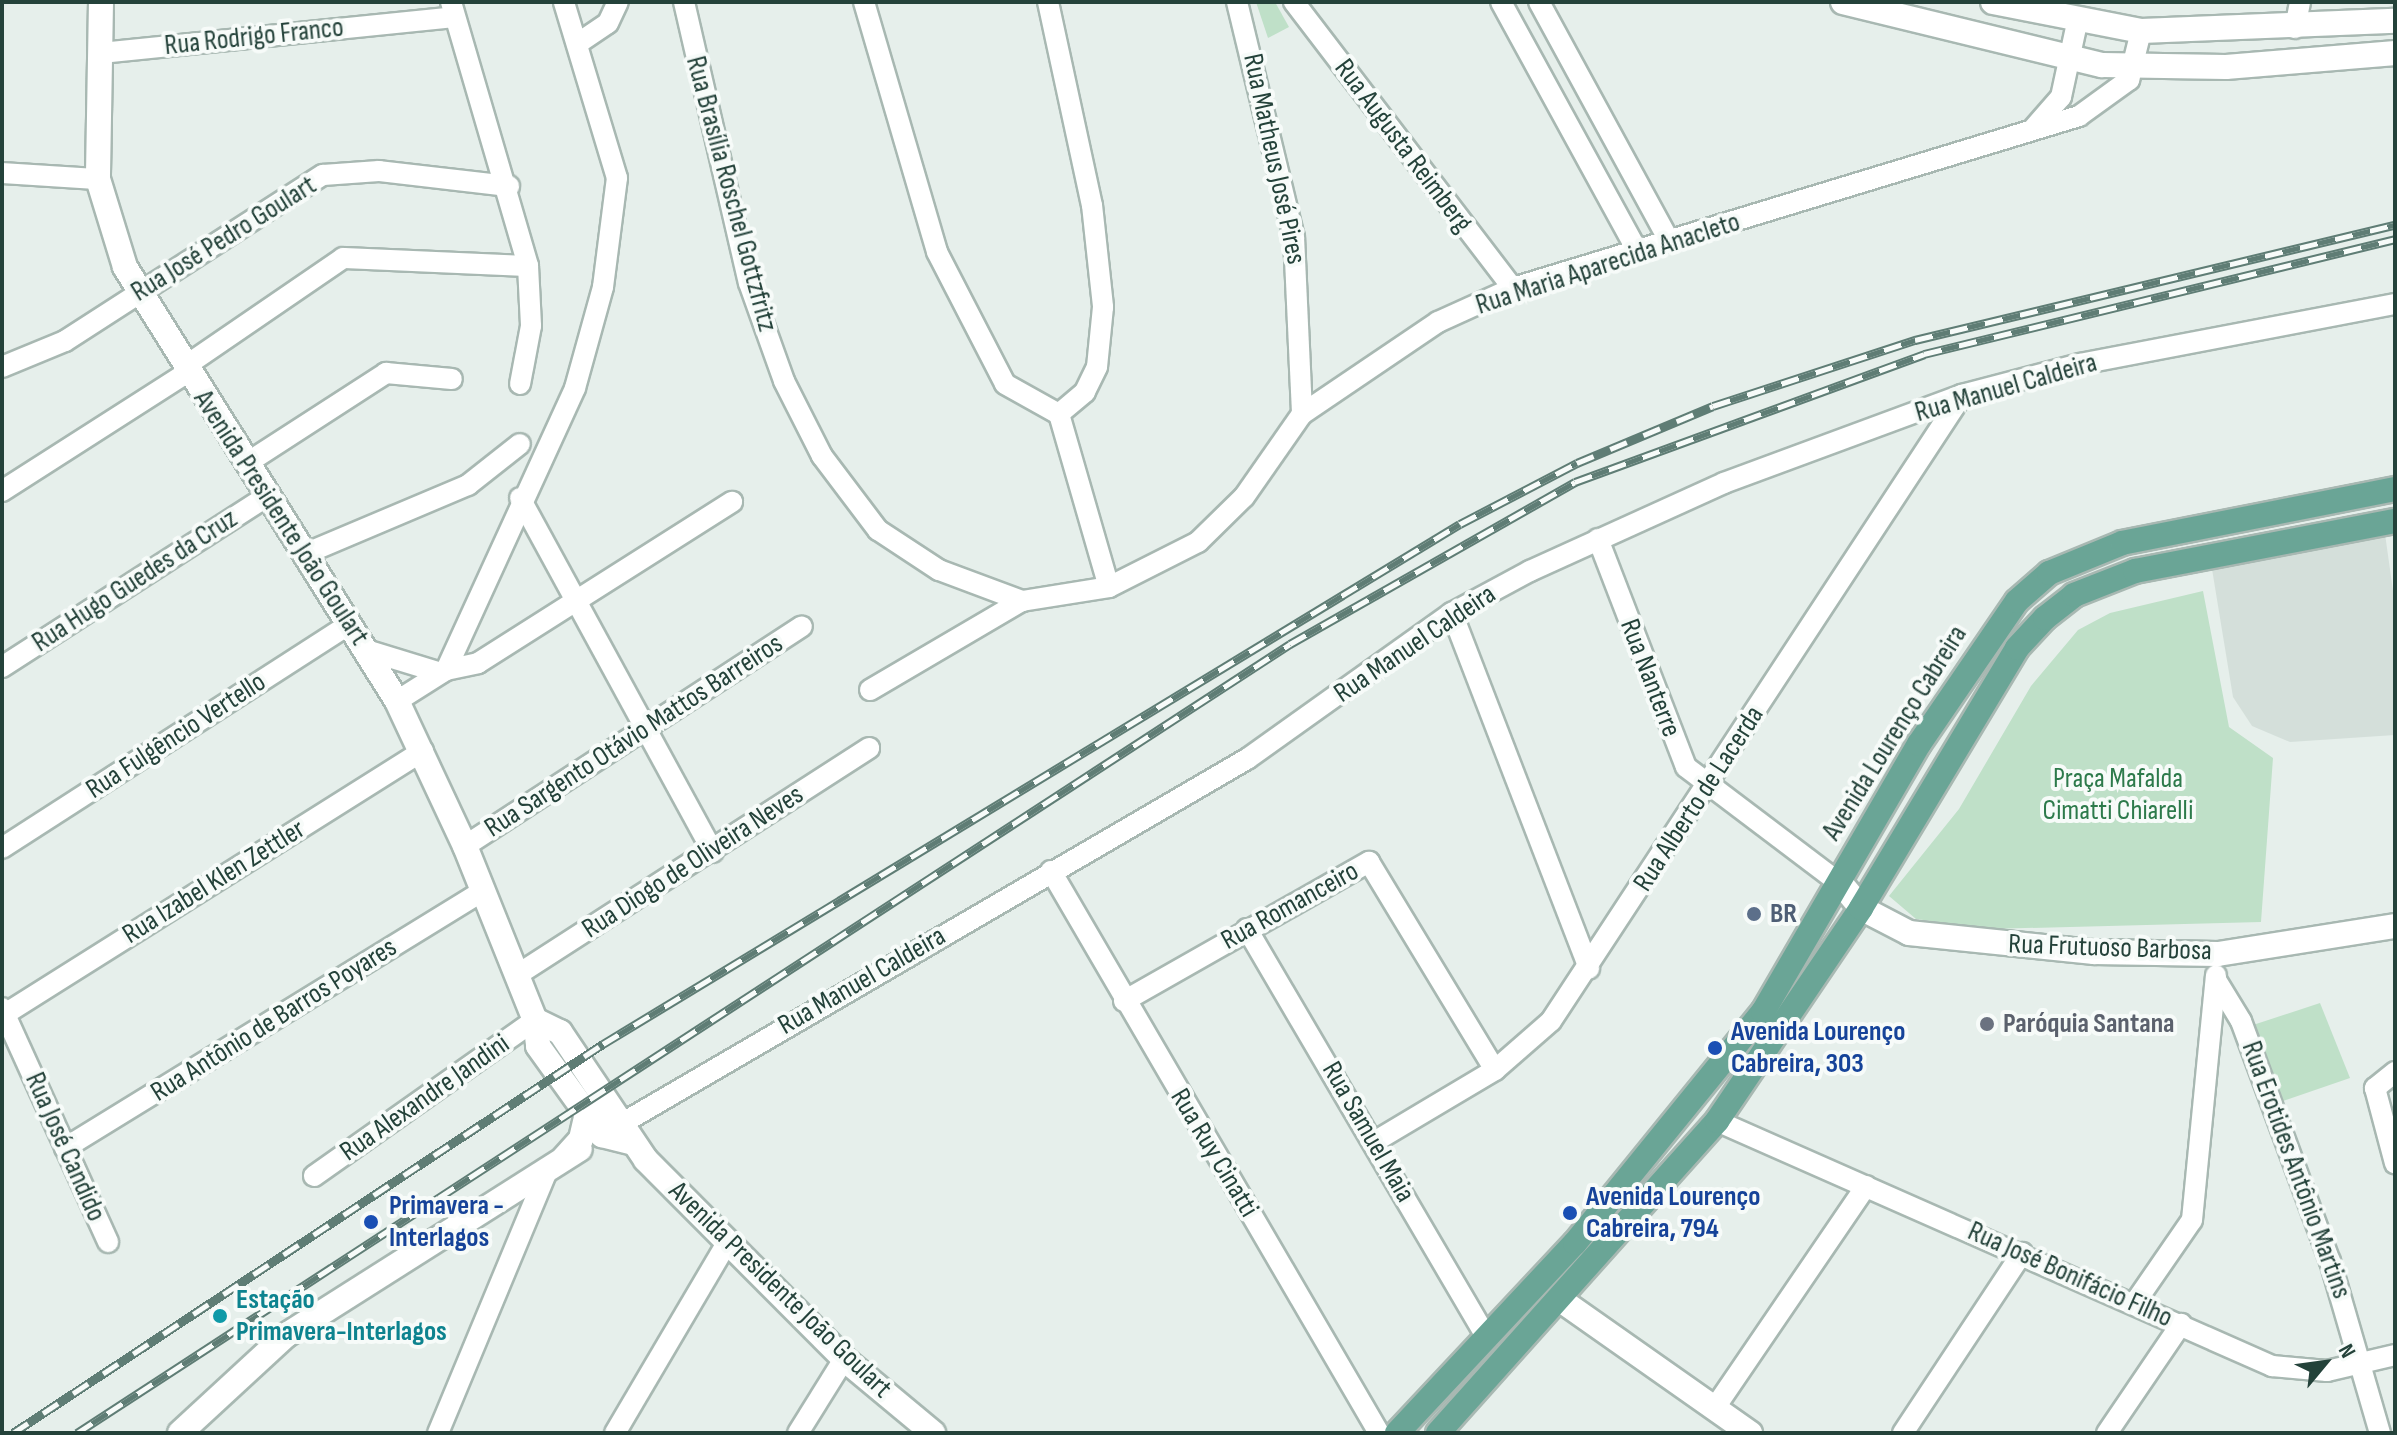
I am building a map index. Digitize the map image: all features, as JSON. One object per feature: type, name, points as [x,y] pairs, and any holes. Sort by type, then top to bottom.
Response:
[{"type":"main road","name":"Avenida Lourenço Cabreira","points":[[1397,1433],[1681,1117],[1763,1012],[1842,885],[1856,846],[1980,649],[2049,573],[2122,543],[2395,489]]},
{"type":"main road","points":[[1440,1432],[1562,1301],[1717,1121],[1861,908],[2017,648],[2074,595],[2135,571],[2395,521]]},
{"type":"street","name":"Avenida Presidente João Goulart","points":[[101,2],[98,179],[137,294],[307,553],[397,701],[465,846],[535,1020],[538,1046],[602,1135]]},
{"type":"street","points":[[444,672],[520,498],[575,388],[603,287],[617,196],[603,121],[564,2]]},
{"type":"street","points":[[577,44],[608,23],[618,2]]},
{"type":"street","name":"Rua Brasília Roschel Gottzfritz","points":[[684,2],[749,283],[784,381],[822,456],[841,488],[898,545],[980,589],[1022,601]]},
{"type":"street","points":[[864,2],[906,155],[965,318],[1005,384],[1059,414],[1109,587]]},
{"type":"street","points":[[1048,2],[1090,192],[1103,307],[1097,367],[1085,392],[1059,414]]},
{"type":"street","name":"Rua Matheus José Pires","points":[[1237,2],[1294,237],[1302,414]]},
{"type":"street","name":"Rua Augusta Reimberg","points":[[1294,2],[1513,288]]},
{"type":"street","points":[[1501,2],[1638,252]]},
{"type":"street","points":[[1539,2],[1670,242]]},
{"type":"street","points":[[1843,2],[2070,61],[2135,67],[2395,53]]},
{"type":"street","points":[[1993,2],[2077,23],[2141,31],[2295,28],[2395,21]]},
{"type":"street","points":[[2295,28],[2300,2]]},
{"type":"street","name":"Rua Rodrigo Franco","points":[[101,53],[453,10]]},
{"type":"street","points":[[453,10],[509,186],[528,266],[531,326],[520,384]]},
{"type":"street","points":[[2029,133],[2061,97],[2077,23]]},
{"type":"street","points":[[2135,67],[2141,31]]},
{"type":"street","name":"Rua Maria Aparecida Anacleto","points":[[870,690],[1022,601],[1109,587],[1198,542],[1244,497],[1302,414],[1409,338],[1513,288],[2029,133],[2099,105],[2135,67]]},
{"type":"street","name":"Rua José Pedro Goulart","points":[[2,367],[65,341],[323,175],[379,171],[509,186]]},
{"type":"street","points":[[2,173],[98,179]]},
{"type":"street","points":[[2,491],[186,369],[343,258],[528,266]]},
{"type":"street","name":"Rua Manuel Caldeira","points":[[628,1132],[1051,871],[1247,759],[1452,613],[1598,539],[1724,483],[1962,395],[2080,364],[2395,304]]},
{"type":"street","points":[[247,463],[386,373],[452,379]]},
{"type":"street","name":"Rua Alberto de Lacerda","points":[[1374,1142],[1495,1070],[1551,1021],[1708,787],[1962,395]]},
{"type":"street","points":[[307,553],[468,485],[520,444]]},
{"type":"street","name":"Rua Hugo Guedes da Cruz","points":[[2,667],[269,495]]},
{"type":"street","points":[[520,498],[649,725],[713,852]]},
{"type":"street","points":[[397,701],[444,672],[478,663],[732,502]]},
{"type":"street","name":"Rua Nanterre","points":[[1598,539],[1675,744],[1708,787],[1814,857],[1842,885]]},
{"type":"street","points":[[1452,613],[1589,968]]},
{"type":"street","name":"Rua Fulgêncio Vertello","points":[[2,848],[349,624]]},
{"type":"street","name":"Rua Sargento Otávio Mattos Barreiros","points":[[465,846],[802,626]]},
{"type":"street","points":[[366,650],[444,672]]},
{"type":"street","name":"Rua Diogo de Oliveira Neves","points":[[517,975],[713,852],[869,748]]},
{"type":"street","name":"Rua Izabel Klen Zettler","points":[[3,1011],[423,751]]},
{"type":"street","name":"Rua Romanceiro","points":[[1124,1001],[1369,862],[1495,1070]]},
{"type":"street","name":"Rua Ruy Cinatti","points":[[1051,871],[1124,1001],[1379,1433]]},
{"type":"street","name":"Rua Frutuoso Barbosa","points":[[1842,885],[1861,908],[1909,933],[2094,952],[2218,954],[2395,926]]},
{"type":"street","name":"Rua Antônio de Barros Poyares","points":[[65,1148],[483,891]]},
{"type":"street","name":"Rua Samuel Maia","points":[[1247,929],[1486,1337]]},
{"type":"street","points":[[2134,1304],[2192,1220],[2218,954]]},
{"type":"street","name":"Rua Erotides Antônio Martins","points":[[2216,980],[2241,1021],[2365,1365]]},
{"type":"street","name":"Rua José Candido","points":[[3,1011],[108,1242]]},
{"type":"street","name":"Avenida Presidente João Goulart","points":[[535,1020],[560,1032],[628,1132],[727,1243],[844,1359],[933,1433]]},
{"type":"street","name":"Rua Alexandre Jandini","points":[[314,1176],[535,1020]]},
{"type":"street","points":[[2395,1072],[2375,1088],[2395,1163]]},
{"type":"street","points":[[438,1433],[556,1164],[581,1139],[587,1113]]},
{"type":"street","name":"Rua José Bonifácio Filho","points":[[1717,1121],[2134,1304],[2299,1372],[2365,1365],[2395,1355]]},
{"type":"street","points":[[180,1433],[285,1336],[602,1135],[628,1132]]},
{"type":"street","points":[[1714,1409],[1866,1186]]},
{"type":"street","points":[[615,1433],[727,1243]]},
{"type":"street","points":[[1903,1433],[2022,1253]]},
{"type":"street","points":[[1562,1301],[1750,1433]]},
{"type":"street","points":[[2107,1433],[2181,1324]]},
{"type":"street","points":[[798,1433],[844,1359]]},
{"type":"street","points":[[2365,1365],[2380,1433]]},
{"type":"shaded area","points":[[2385,534],[2395,605],[2395,735],[2290,742],[2252,726],[2233,697],[2211,563]]},
{"type":"green space","points":[[1256,2],[1275,2],[1289,27],[1268,38]]},
{"type":"green space","name":"Praça Mafalda Cimatti Chiarelli","points":[[2203,591],[2229,727],[2273,758],[2261,922],[1989,929],[1916,919],[1889,896],[1959,809],[2031,686],[2078,630],[2110,613]]},
{"type":"green space","points":[[2320,1003],[2350,1078],[2283,1101],[2253,1025]]},
{"type":"railway","points":[[13,1433],[603,1044],[1460,524],[1577,463],[1713,406],[1915,340],[2395,225]]},
{"type":"railway","points":[[77,1433],[1290,644],[1575,482],[1924,354],[2395,239]]},
{"type":"place","name":"BR","points":[[1754,914]]},
{"type":"place","name":"Paróquia Santana","points":[[1987,1024]]},
{"type":"place","name":"Avenida Lourenço Cabreira, 303","points":[[1715,1048]]},
{"type":"place","name":"Avenida Lourenço Cabreira, 794","points":[[1570,1213]]},
{"type":"place","name":"Primavera - Interlagos","points":[[371,1222]]},
{"type":"place","name":"Estação Primavera-Interlagos","points":[[220,1316]]}]
